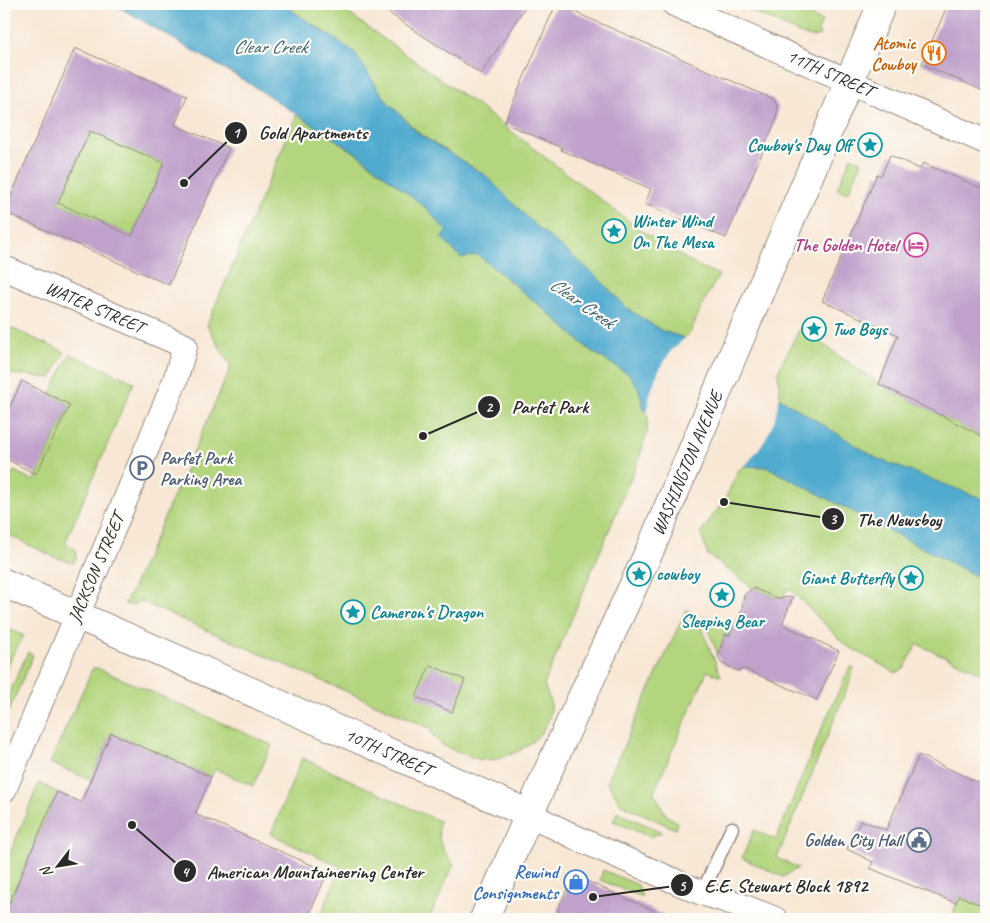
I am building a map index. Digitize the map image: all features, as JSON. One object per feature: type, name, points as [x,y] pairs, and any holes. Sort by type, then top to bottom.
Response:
[{"type":"street","name":"11TH STREET","points":[[674,4],[986,142]]},
{"type":"street","name":"WASHINGTON AVENUE","points":[[484,919],[529,814],[653,543],[882,4]]},
{"type":"street","name":"WATER STREET","points":[[4,268],[186,346]]},
{"type":"street","name":"JACKSON STREET","points":[[4,790],[175,381],[186,346]]},
{"type":"street","name":"10TH STREET","points":[[4,583],[529,814],[579,839],[702,892],[775,919]]},
{"type":"lane","points":[[702,892],[732,828]]},
{"type":"green space","points":[[282,4],[335,4],[478,106],[639,229],[694,264],[719,275],[703,303],[690,333],[684,338],[662,331],[628,309],[595,275],[535,225],[485,175],[421,135],[386,100],[353,51]]},
{"type":"green space","points":[[737,4],[783,4],[822,21],[818,31],[820,35],[812,37],[803,35]]},
{"type":"green space","points":[[118,67],[147,79],[119,143],[164,163],[132,236],[58,203]]},
{"type":"green space","points":[[297,114],[360,156],[426,208],[448,232],[441,238],[478,255],[591,351],[630,375],[639,390],[644,409],[648,412],[647,433],[637,464],[544,684],[551,707],[548,720],[543,730],[528,745],[508,755],[488,760],[476,759],[465,755],[441,743],[430,728],[140,601],[132,605],[124,604],[132,590],[231,367],[207,325]]},
{"type":"green space","points":[[851,157],[862,162],[848,193],[837,189]]},
{"type":"green space","points":[[4,325],[65,352],[51,378],[4,373]]},
{"type":"green space","points":[[800,328],[879,384],[986,438],[986,675],[917,644],[904,669],[896,673],[844,644],[789,588],[781,598],[777,598],[751,587],[707,554],[701,533],[726,497],[738,471],[749,461],[780,397],[778,371]]},
{"type":"green space","points":[[70,354],[134,382],[65,543],[76,550],[74,563],[54,557],[4,533],[4,494],[14,471],[34,481],[70,405],[50,395]]},
{"type":"green space","points":[[686,610],[696,615],[721,676],[707,671],[654,792],[666,815],[677,822],[675,829],[621,804],[607,782]]},
{"type":"green space","points":[[703,617],[743,636],[741,641],[725,634],[718,655]]},
{"type":"green space","points":[[4,627],[24,636],[12,656],[4,676]]},
{"type":"green space","points":[[28,652],[33,655],[4,723],[4,705]]},
{"type":"green space","points":[[850,667],[854,668],[849,684],[777,858],[798,868],[783,877],[742,858],[754,830],[776,840],[824,723]]},
{"type":"green space","points":[[93,668],[97,668],[272,745],[253,786],[215,769],[211,777],[111,733],[91,780],[50,763]]},
{"type":"green space","points":[[302,758],[439,821],[441,844],[454,864],[429,919],[319,919],[341,867],[271,834]]},
{"type":"green space","points":[[39,783],[57,792],[4,915],[4,868]]},
{"type":"green space","points":[[617,812],[662,832],[650,837],[613,821]]},
{"type":"green space","points":[[603,870],[638,885],[642,897],[600,880]]},
{"type":"green space","points":[[959,896],[986,907],[986,919],[951,919]]},
{"type":"water","name":"Clear Creek","points":[[114,4],[282,4],[353,51],[386,100],[420,135],[485,175],[535,225],[595,275],[628,309],[662,331],[682,337],[878,459],[986,500],[986,572],[974,575],[767,467],[743,466],[644,410],[639,390],[630,375],[591,351],[478,255],[461,258],[441,237],[447,232],[426,208],[359,155],[255,87]]},
{"type":"pier","points":[[686,337],[780,395],[774,422],[764,442],[741,468],[647,414],[650,394],[658,372],[671,351]]},
{"type":"building","points":[[375,4],[527,4],[481,74]]},
{"type":"building","points":[[556,4],[773,99],[778,107],[776,120],[726,238],[645,204],[651,189],[504,123]]},
{"type":"building","points":[[948,4],[986,4],[986,92],[922,64]]},
{"type":"building","points":[[75,48],[187,96],[175,125],[229,148],[169,285],[4,212]],"holes":[[[90,131],[164,163],[132,236],[58,203]]]},
{"type":"building","name":"The Golden Hotel","points":[[890,155],[920,169],[923,163],[986,190],[986,438],[879,384],[898,335],[822,301],[877,174],[881,176]]},
{"type":"building","points":[[22,381],[70,405],[36,474],[4,458],[4,419]]},
{"type":"building","points":[[753,588],[777,598],[793,597],[782,624],[839,651],[817,700],[744,669],[738,671],[721,663],[718,655],[725,634],[729,636],[743,608],[742,603],[745,594]]},
{"type":"building","points":[[430,665],[465,680],[452,712],[416,697]]},
{"type":"building","points":[[111,733],[211,777],[195,814],[328,872],[307,919],[4,919],[4,915],[57,792],[81,802]]},
{"type":"building","name":"Golden City Hall","points":[[919,755],[986,786],[986,907],[959,896],[956,903],[905,883],[870,868],[873,862],[847,849],[861,820],[886,830]]},
{"type":"building","points":[[580,878],[673,919],[576,919],[557,911],[570,883]]},
{"type":"place","name":"Atomic Cowboy","points":[[934,53]]},
{"type":"place","name":"Cowboy's Day Off","points":[[870,145]]},
{"type":"place","name":"Gold Apartments","points":[[184,183]]},
{"type":"place","name":"Winter Wind On The Mesa","points":[[614,231]]},
{"type":"place","name":"The Golden Hotel","points":[[916,245]]},
{"type":"place","name":"Two Boys","points":[[814,329]]},
{"type":"place","name":"Parfet Park","points":[[423,436]]},
{"type":"place","name":"Parfet Park Parking Area","points":[[142,468]]},
{"type":"place","name":"The Newsboy","points":[[724,502]]},
{"type":"place","name":"cowboy","points":[[639,574]]},
{"type":"place","name":"Giant Butterfly","points":[[911,578]]},
{"type":"place","name":"Sleeping Bear","points":[[722,595]]},
{"type":"place","name":"Cameron's Dragon","points":[[353,612]]},
{"type":"place","name":"American Mountaineering Center","points":[[132,825]]},
{"type":"place","name":"Golden City Hall","points":[[919,840]]},
{"type":"place","name":"Rewind Consignments","points":[[576,882]]},
{"type":"place","name":"E.E. Stewart Block 1892","points":[[593,897]]}]
